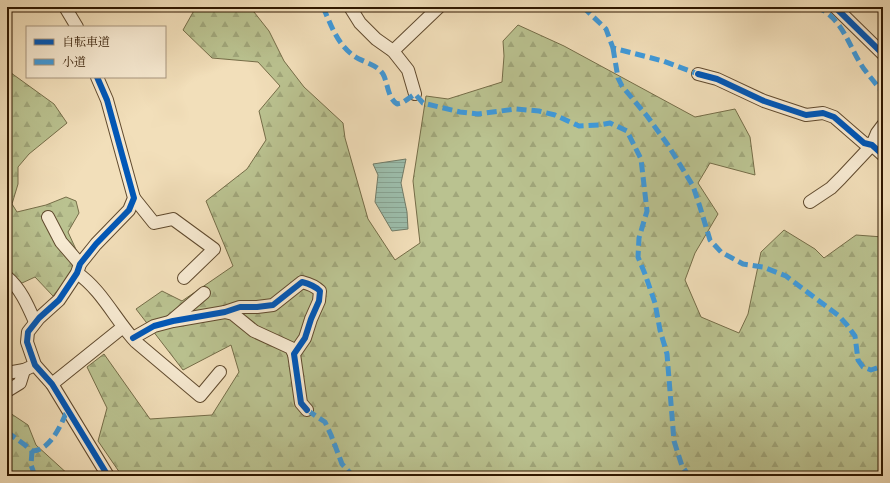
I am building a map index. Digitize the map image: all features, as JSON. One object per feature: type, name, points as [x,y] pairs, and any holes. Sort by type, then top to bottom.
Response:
[{"type":"street","points":[[65,7],[75,26]]},
{"type":"street","points":[[350,7],[360,23],[376,39],[393,51],[408,70],[415,94]]},
{"type":"street","points":[[393,51],[439,7]]},
{"type":"street","points":[[835,7],[883,54]]},
{"type":"street","points":[[698,74],[717,79],[764,101],[806,115],[823,113],[834,117],[864,143],[872,144],[883,155]]},
{"type":"street","points":[[98,78],[107,100],[134,198],[154,223],[172,219],[214,249],[184,278]]},
{"type":"street","points":[[810,202],[831,188],[872,144],[877,133],[883,126]]},
{"type":"street","points":[[108,476],[52,384],[35,365],[27,342],[28,332],[35,322],[59,300],[96,244],[129,210],[134,198]]},
{"type":"street","points":[[48,216],[61,242],[83,276],[133,338],[200,396],[220,372]]},
{"type":"street","points":[[7,277],[15,284],[25,299],[35,322]]},
{"type":"street","points":[[133,338],[154,326],[170,322],[225,312],[240,307],[273,305],[302,282],[309,283],[320,291],[319,301],[305,338],[294,354]]},
{"type":"street","points":[[170,322],[204,292]]},
{"type":"street","points":[[225,312],[233,314],[254,331],[291,348],[294,354],[301,403],[307,410]]},
{"type":"street","points":[[52,384],[123,327]]},
{"type":"street","points":[[7,373],[24,370],[35,365]]},
{"type":"street","points":[[7,391],[20,384],[24,370]]},
{"type":"green space","points":[[196,7],[247,7],[254,12],[269,31],[284,61],[304,87],[343,123],[345,138],[368,219],[395,260],[420,243],[413,181],[426,96],[448,99],[502,82],[504,56],[503,41],[518,25],[564,46],[695,117],[735,109],[750,137],[755,175],[710,163],[698,183],[718,214],[695,253],[685,280],[701,317],[739,333],[748,314],[761,252],[784,230],[815,249],[824,258],[856,235],[883,237],[883,265],[879,270],[883,292],[883,476],[122,476],[98,441],[107,408],[87,367],[104,354],[150,419],[212,415],[239,372],[231,345],[183,370],[136,309],[162,291],[182,301],[233,266],[206,201],[247,169],[266,140],[259,111],[280,86],[258,62],[212,58],[183,30]]},
{"type":"green space","points":[[7,70],[54,104],[67,123],[29,154],[18,167],[18,184],[12,204],[17,212],[46,205],[66,197],[76,201],[79,213],[68,232],[79,256],[74,271],[53,296],[35,277],[22,283],[7,271],[7,185],[11,179],[7,169]]},
{"type":"green space","points":[[7,411],[28,425],[36,445],[70,476],[7,476]]},
{"type":"shaded area","points":[[406,159],[401,183],[407,212],[408,229],[392,231],[375,202],[378,175],[373,164]]},
{"type":"marked path","points":[[323,7],[335,34],[343,46],[354,56],[373,65],[383,74],[391,98],[397,104],[402,103],[415,94],[423,103],[460,112],[478,114],[516,109],[539,111],[555,115],[579,126],[610,123],[627,131],[641,159],[647,211],[639,238],[638,257],[655,303],[660,330],[667,354],[674,441],[682,466],[689,476]]},
{"type":"marked path","points":[[583,7],[606,29],[613,48],[663,61],[698,74]]},
{"type":"marked path","points":[[816,7],[833,18],[839,25],[864,69],[883,93]]},
{"type":"marked path","points":[[613,48],[618,78],[622,86],[647,116],[668,145],[693,186],[710,240],[721,252],[743,264],[763,267],[786,276],[839,316],[847,325],[855,336],[858,360],[863,367],[871,370],[883,366]]},
{"type":"marked path","points":[[307,410],[325,422],[342,464],[353,476]]},
{"type":"marked path","points":[[7,432],[32,451],[38,450],[44,447],[54,436],[67,411]]},
{"type":"marked path","points":[[32,451],[31,465],[35,476]]},
{"type":"cycle path","points":[[835,7],[883,54]]},
{"type":"cycle path","points":[[698,74],[717,79],[764,101],[806,115],[823,113],[834,117],[864,143],[872,145],[883,155]]},
{"type":"cycle path","points":[[97,78],[107,100],[134,198],[129,210],[96,244],[80,264],[77,273],[59,300],[39,318],[28,332],[27,342],[35,365],[52,384],[108,476]]},
{"type":"cycle path","points":[[133,338],[154,326],[173,321],[225,312],[240,307],[273,305],[302,282],[310,284],[320,291],[319,301],[305,338],[294,354],[301,403],[307,410]]}]
